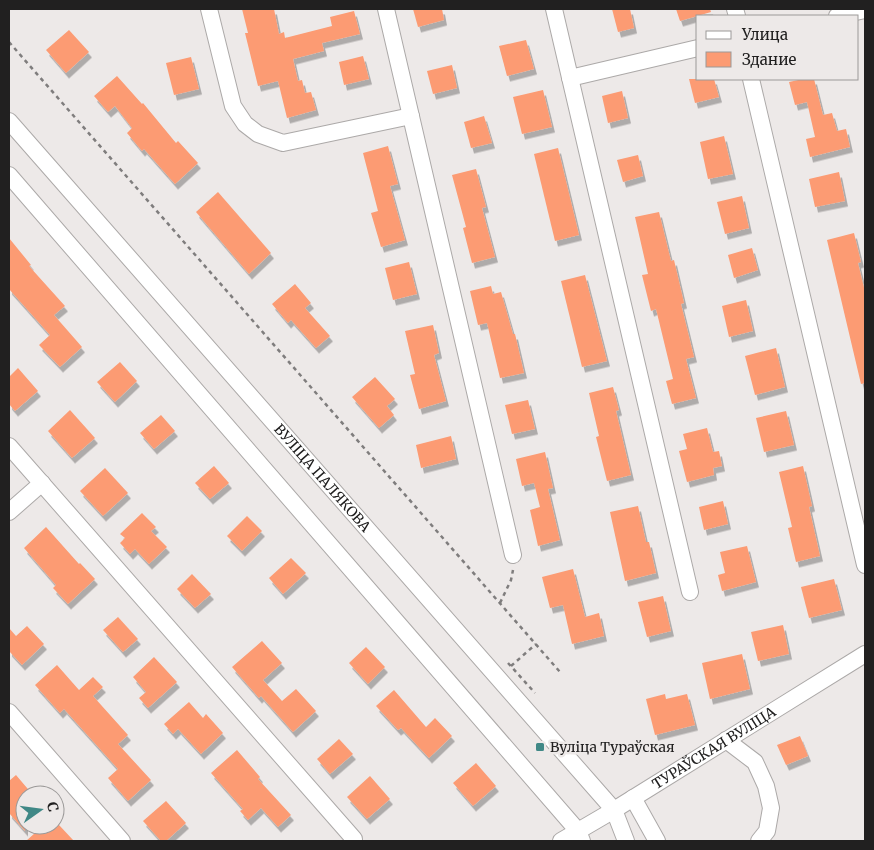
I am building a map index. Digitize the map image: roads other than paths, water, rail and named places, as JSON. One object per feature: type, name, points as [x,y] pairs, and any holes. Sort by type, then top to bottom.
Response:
[{"type":"street","points":[[209,9],[233,106],[245,124],[258,134],[283,143],[411,116]]},
{"type":"street","points":[[386,9],[513,555]]},
{"type":"street","points":[[554,9],[690,592]]},
{"type":"street","points":[[842,15],[865,10]]},
{"type":"street","points":[[570,78],[696,48]]},
{"type":"street","points":[[751,80],[865,565]]},
{"type":"street","name":"ВУЛІЦА ПАЛЯКОВА","points":[[9,121],[614,810],[626,841]]},
{"type":"street","points":[[9,175],[580,836]]},
{"type":"street","points":[[9,446],[354,839]]},
{"type":"street","points":[[9,512],[42,483]]},
{"type":"street","name":"ТУРАЎСКАЯ ВУЛІЦА","points":[[561,841],[580,836],[614,810],[865,654]]},
{"type":"street","points":[[9,712],[122,841]]},
{"type":"street","points":[[726,740],[755,762],[766,786],[772,808],[767,831],[759,841]]},
{"type":"street","points":[[633,798],[657,841]]},
{"type":"place","name":"Вуліца Тураўская","points":[[540,747]]}]
